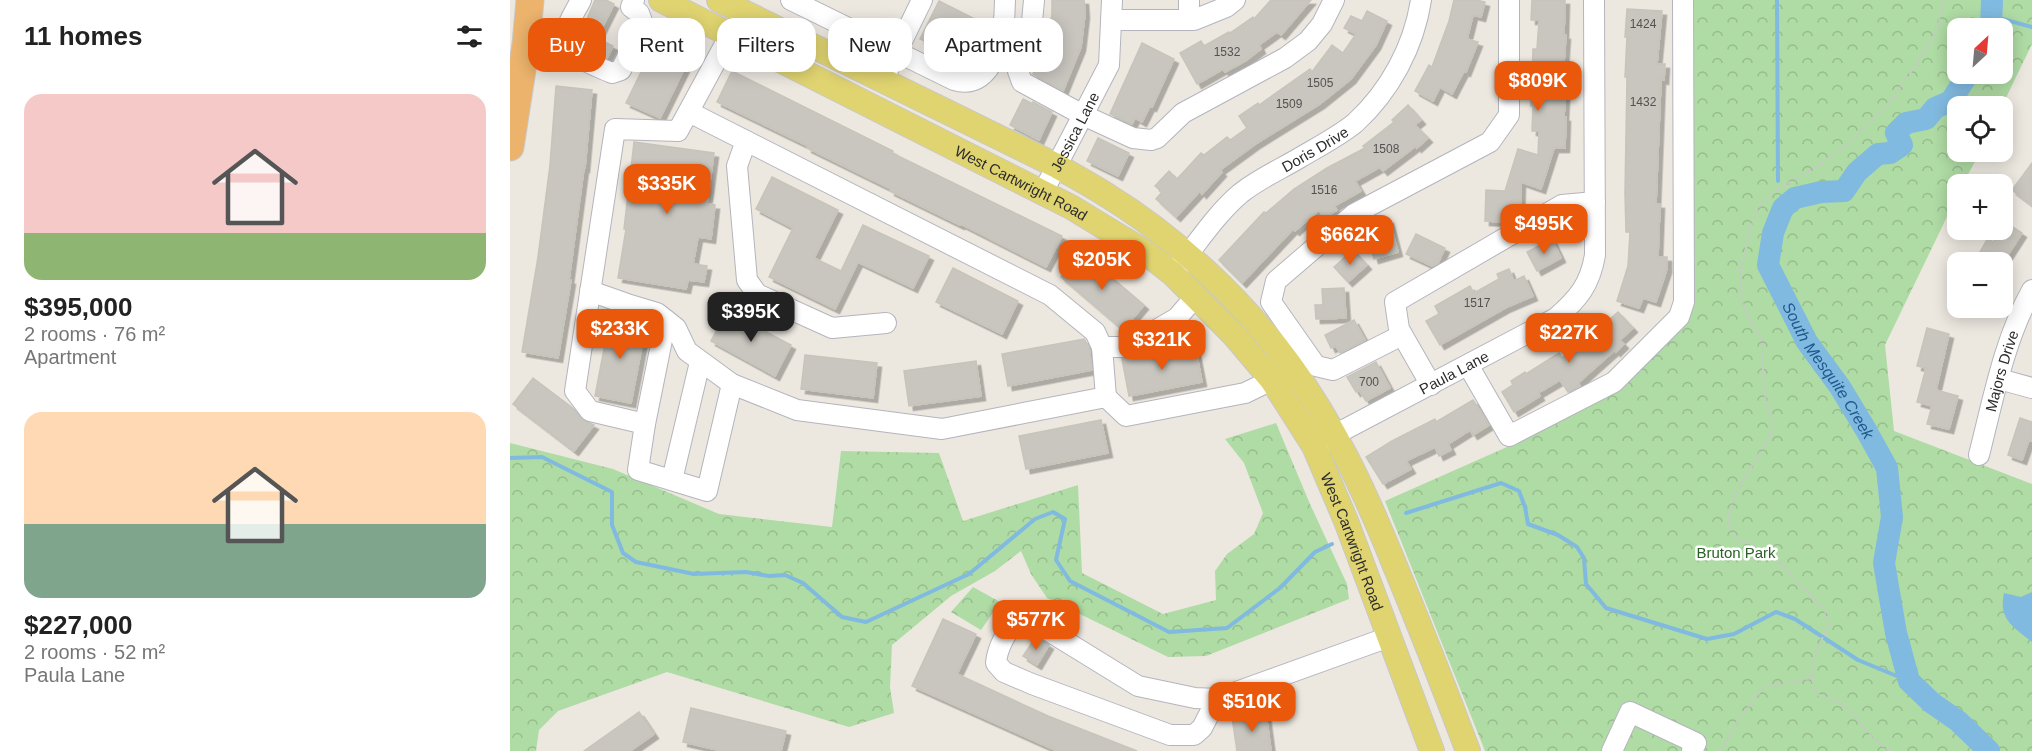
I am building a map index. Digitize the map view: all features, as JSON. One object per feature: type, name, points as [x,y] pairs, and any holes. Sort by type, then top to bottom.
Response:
[{"type":"highway","points":[[510,147],[526,44],[530,0]]},
{"type":"main road","name":"West Cartwright Road","points":[[661,0],[717,28]]},
{"type":"main road","name":"West Cartwright Road","points":[[719,0],[744,5],[883,80],[1057,166],[1108,196],[1188,255],[1250,316],[1290,365],[1335,434],[1372,510],[1421,626],[1468,751]]},
{"type":"main road","name":"West Cartwright Road","points":[[804,72],[1043,192],[1145,252],[1173,274],[1234,335],[1272,380],[1314,446],[1346,521],[1432,751]]},
{"type":"main road","points":[[1389,637],[1421,626]]},
{"type":"street","points":[[581,0],[565,34],[567,46],[571,53],[612,73],[621,70],[643,24],[639,14],[627,2]]},
{"type":"street","points":[[791,0],[828,18]]},
{"type":"street","points":[[912,21],[922,0]]},
{"type":"street","points":[[1034,0],[1032,22],[1018,71],[1022,82],[1083,115],[1141,140],[1157,138],[1183,113],[1285,58],[1308,41],[1322,24],[1334,0]]},
{"type":"street","name":"Jessica Lane","points":[[1043,192],[1109,65],[1112,0]]},
{"type":"street","points":[[1189,0],[1189,20]]},
{"type":"street","points":[[1112,20],[1194,20],[1227,7],[1235,0]]},
{"type":"street","name":"Doris Drive","points":[[1173,274],[1228,204],[1265,176],[1299,158],[1353,124],[1376,102],[1394,76],[1411,40],[1421,0]]},
{"type":"street","points":[[1402,335],[1332,370],[1316,366],[1271,302],[1276,280],[1354,214],[1490,142],[1509,115],[1509,0]]},
{"type":"street","name":"Paula Lane","points":[[1314,446],[1556,318],[1582,293],[1592,271],[1595,255],[1594,0]]},
{"type":"street","points":[[1468,365],[1509,436],[1614,382],[1679,317],[1684,302],[1683,0]]},
{"type":"street","points":[[912,59],[954,80],[963,82],[977,80],[987,70],[1004,29],[1001,1]]},
{"type":"street","points":[[645,423],[590,411],[575,391],[615,129],[678,131],[717,59]]},
{"type":"street","points":[[883,80],[887,72]]},
{"type":"street","points":[[689,112],[1050,295],[1095,332],[1102,347],[1106,397],[1126,416],[1245,393],[1272,380]]},
{"type":"street","points":[[746,141],[737,166],[747,280],[757,294],[832,328],[885,323]]},
{"type":"street","points":[[1431,385],[1402,335],[1396,321],[1395,302],[1562,205],[1595,202]]},
{"type":"street","name":"Majors Drive","points":[[1979,455],[1999,379],[2022,309],[2032,290]]},
{"type":"street","points":[[590,291],[657,312],[676,328],[687,351],[700,362],[732,384],[797,410],[942,429],[1106,397]]},
{"type":"street","points":[[1102,347],[1126,347],[1177,318],[1195,297]]},
{"type":"street","points":[[666,320],[638,470],[706,491],[732,384]]},
{"type":"street","points":[[672,480],[700,362]]},
{"type":"street","points":[[1999,379],[2032,388]]},
{"type":"street","points":[[1217,699],[1202,728],[1194,735],[1170,735],[1004,672],[996,663],[996,657],[1009,630],[1016,621],[1022,618],[1034,622],[1138,686],[1195,698],[1217,699],[1389,637]]},
{"type":"street","points":[[1612,751],[1630,712],[1696,742],[1692,751]]},
{"type":"path","points":[[1890,751],[1876,741],[1845,706],[1828,697],[1820,697],[1811,678],[1811,665],[1828,626],[1825,611],[1780,563],[1769,554],[1737,538],[1731,528],[1728,516],[1733,502],[1744,478],[1770,435],[1773,425],[1764,394],[1762,340],[1748,317],[1740,295],[1740,269],[1750,227],[1761,204],[1772,193],[1824,162],[1844,147],[1892,99],[1937,31],[1944,0]]},
{"type":"path","points":[[1720,751],[1740,717],[1764,687],[1811,678]]},
{"type":"green space","name":"Bruton Park","points":[[1689,0],[2032,0],[2032,44],[2013,83],[2013,18],[1947,18],[1947,84],[2013,84],[2007,96],[1947,96],[1947,162],[1975,162],[1968,174],[1947,174],[1947,217],[1885,345],[1894,431],[2032,484],[2032,751],[1485,751],[1385,501],[1516,443],[1620,390],[1686,324],[1691,309]]},
{"type":"green space","points":[[1276,423],[1347,584],[1349,599],[1206,656],[1168,657],[1047,598],[1031,574],[1021,551],[995,571],[951,596],[892,645],[890,687],[894,713],[849,727],[667,672],[558,711],[539,730],[536,751],[510,751],[510,443],[613,469],[719,514],[832,527],[841,451],[939,453],[963,521],[1078,485],[1082,573],[1163,614],[1216,600],[1215,571],[1227,554],[1254,534],[1263,513],[1244,463],[1225,439]]},
{"type":"green space","points":[[973,587],[1000,602],[981,630],[951,612]]},
{"type":"water","points":[[2032,592],[2032,642],[2009,622],[2003,610],[2003,602],[2004,593],[2021,597]]},
{"type":"building","points":[[595,0],[606,0],[614,4],[606,20],[606,18],[587,18]]},
{"type":"building","points":[[1052,0],[1084,0],[1085,14],[1081,47],[1063,91],[1033,74],[1034,72],[1063,72],[1063,18],[1051,18]]},
{"type":"building","points":[[1271,0],[1311,0],[1281,35],[1277,32],[1259,45],[1261,49],[1245,61],[1225,72],[1223,69],[1197,84],[1180,53],[1201,41],[1204,46],[1230,33],[1253,17],[1254,19]]},
{"type":"building","points":[[1454,0],[1485,2],[1481,17],[1473,15],[1467,39],[1478,42],[1466,72],[1464,71],[1452,94],[1440,87],[1433,101],[1415,91],[1429,65],[1432,67],[1449,21]]},
{"type":"building","points":[[1532,0],[1565,0],[1564,35],[1566,35],[1563,77],[1566,78],[1565,148],[1554,148],[1541,189],[1521,182],[1520,216],[1508,222],[1485,221],[1486,190],[1505,191],[1518,149],[1538,155],[1539,131],[1532,131],[1533,106],[1531,106],[1533,49],[1537,49],[1539,20],[1531,20]]},
{"type":"building","points":[[939,1],[973,18],[930,18]]},
{"type":"building","points":[[1627,9],[1662,11],[1657,64],[1665,64],[1664,80],[1661,79],[1656,204],[1660,204],[1658,257],[1667,257],[1667,269],[1656,302],[1643,298],[1639,308],[1617,301],[1628,266],[1630,232],[1626,232],[1625,193]]},
{"type":"building","points":[[1367,11],[1387,21],[1376,45],[1351,79],[1320,104],[1257,143],[1220,170],[1222,172],[1202,194],[1200,191],[1176,217],[1156,199],[1162,192],[1155,186],[1169,171],[1177,179],[1201,153],[1204,155],[1227,137],[1230,140],[1247,128],[1239,116],[1258,103],[1259,105],[1310,69],[1312,72],[1332,45],[1343,53],[1356,34],[1344,28],[1351,16],[1362,21]]},
{"type":"building","points":[[606,42],[613,46],[606,58]]},
{"type":"building","points":[[1142,43],[1174,59],[1152,107],[1150,106],[1142,122],[1135,118],[1132,124],[1110,114]]},
{"type":"building","points":[[641,72],[683,72],[660,118],[626,103]]},
{"type":"building","points":[[732,72],[734,72],[1062,236],[1046,267],[890,191],[891,189],[807,148],[808,146],[717,102]]},
{"type":"building","points":[[556,86],[592,90],[585,168],[569,280],[571,280],[558,358],[522,352],[550,165]]},
{"type":"building","points":[[1023,99],[1052,112],[1039,140],[1010,125]]},
{"type":"building","points":[[1408,105],[1421,120],[1415,125],[1428,138],[1417,148],[1416,146],[1383,171],[1380,167],[1355,181],[1361,191],[1334,206],[1337,210],[1324,218],[1319,210],[1295,231],[1293,229],[1242,283],[1219,260],[1264,212],[1266,213],[1294,189],[1327,168],[1365,148],[1363,146],[1394,122],[1392,120]]},
{"type":"building","points":[[1098,138],[1129,153],[1118,176],[1087,161]]},
{"type":"building","points":[[634,142],[714,153],[707,204],[715,205],[711,239],[698,237],[693,264],[707,266],[704,282],[688,280],[686,289],[618,278],[626,229],[624,229]]},
{"type":"building","points":[[2032,163],[2032,205],[2013,189]]},
{"type":"building","points":[[772,177],[838,210],[814,258],[841,271],[863,225],[929,256],[913,288],[858,262],[835,309],[769,277],[793,228],[756,209]]},
{"type":"building","points":[[1389,219],[1398,252],[1374,259],[1365,226]]},
{"type":"building","points":[[2013,227],[2022,233],[2010,252],[1980,252],[1987,240],[1993,242],[1994,240],[2013,240]]},
{"type":"building","points":[[1416,234],[1445,248],[1438,263],[1432,266],[1406,254]]},
{"type":"building","points":[[1552,239],[1561,258],[1537,271],[1527,252]]},
{"type":"building","points":[[1353,250],[1367,265],[1348,282],[1334,267]]},
{"type":"building","points":[[1082,252],[1144,305],[1123,330],[1061,277]]},
{"type":"building","points":[[953,268],[1018,301],[1002,334],[936,302]]},
{"type":"building","points":[[1509,269],[1514,281],[1524,276],[1533,296],[1505,308],[1440,345],[1426,321],[1439,314],[1435,306],[1470,286],[1474,293],[1499,279],[1497,274]]},
{"type":"building","points":[[1344,288],[1346,318],[1316,319],[1315,305],[1323,305],[1322,289]]},
{"type":"building","points":[[727,311],[791,345],[775,376],[711,341]]},
{"type":"building","points":[[1618,312],[1633,328],[1620,340],[1624,344],[1616,352],[1615,350],[1578,383],[1580,386],[1568,392],[1560,380],[1538,393],[1540,396],[1514,412],[1502,392],[1513,385],[1511,381],[1559,353],[1562,358]]},
{"type":"building","points":[[610,318],[646,325],[631,403],[595,396]]},
{"type":"building","points":[[1354,320],[1365,340],[1340,353],[1336,346],[1331,348],[1325,335]]},
{"type":"building","points":[[1927,328],[1949,334],[1936,390],[1958,396],[1949,429],[1927,424],[1932,406],[1917,402],[1926,368],[1917,366]]},
{"type":"building","points":[[1084,339],[1089,347],[1092,370],[1008,386],[1002,354]]},
{"type":"building","points":[[1195,346],[1202,382],[1129,396],[1122,359]]},
{"type":"building","points":[[805,355],[877,363],[873,398],[801,389]]},
{"type":"building","points":[[976,361],[981,396],[909,406],[904,371]]},
{"type":"building","points":[[1376,362],[1390,388],[1366,401],[1359,390],[1356,392],[1347,377]]},
{"type":"building","points":[[533,378],[574,409],[581,419],[594,425],[574,451],[513,404]]},
{"type":"building","points":[[1473,400],[1489,425],[1473,435],[1470,430],[1448,444],[1451,450],[1439,456],[1435,447],[1406,461],[1411,469],[1383,484],[1366,457],[1435,419],[1436,422]]},
{"type":"building","points":[[2020,418],[2032,422],[2032,441],[2029,440],[2022,460],[2008,455]]},
{"type":"building","points":[[1101,420],[1108,453],[1026,469],[1019,436]]},
{"type":"building","points":[[943,619],[976,634],[957,674],[1048,716],[1137,751],[1057,751],[912,686]]},
{"type":"building","points":[[1036,637],[1049,645],[1037,665],[1023,656]]},
{"type":"building","points":[[691,708],[786,731],[781,751],[722,751],[683,742]]},
{"type":"building","points":[[639,712],[654,734],[630,751],[584,751]]},
{"type":"building","points":[[1266,713],[1271,751],[1237,751],[1232,717]]},
{"type":"waterway","points":[[1777,0],[1778,181]]},
{"type":"waterway","name":"South Mesquite Creek","points":[[1991,18],[1992,0]]},
{"type":"waterway","points":[[1992,16],[2032,27]]},
{"type":"waterway","name":"South Mesquite Creek","points":[[1962,84],[1951,101],[1935,108],[1926,119],[1906,123],[1896,133],[1902,145],[1890,153],[1878,154],[1857,172],[1844,191],[1821,192],[1795,198],[1783,208],[1773,233],[1768,265],[1807,342],[1840,387],[1887,468],[1892,517],[1884,563],[1896,633],[1909,681],[1932,703],[1958,721],[1989,751]]},
{"type":"waterway","points":[[1781,198],[1783,208]]},
{"type":"waterway","points":[[510,458],[542,457],[612,492],[612,525],[623,553],[636,562],[694,574],[746,572],[769,576],[785,575],[803,583],[842,617],[866,622],[969,574],[1035,519],[1053,512],[1065,519],[1056,560],[1070,581],[1169,632],[1227,628],[1280,588],[1315,552],[1332,544]]},
{"type":"waterway","points":[[1406,513],[1501,483],[1519,491],[1528,524],[1558,535],[1577,547],[1584,558],[1586,584],[1606,608],[1707,639],[1734,634],[1776,612],[1795,619],[1858,660],[1909,681]]}]
